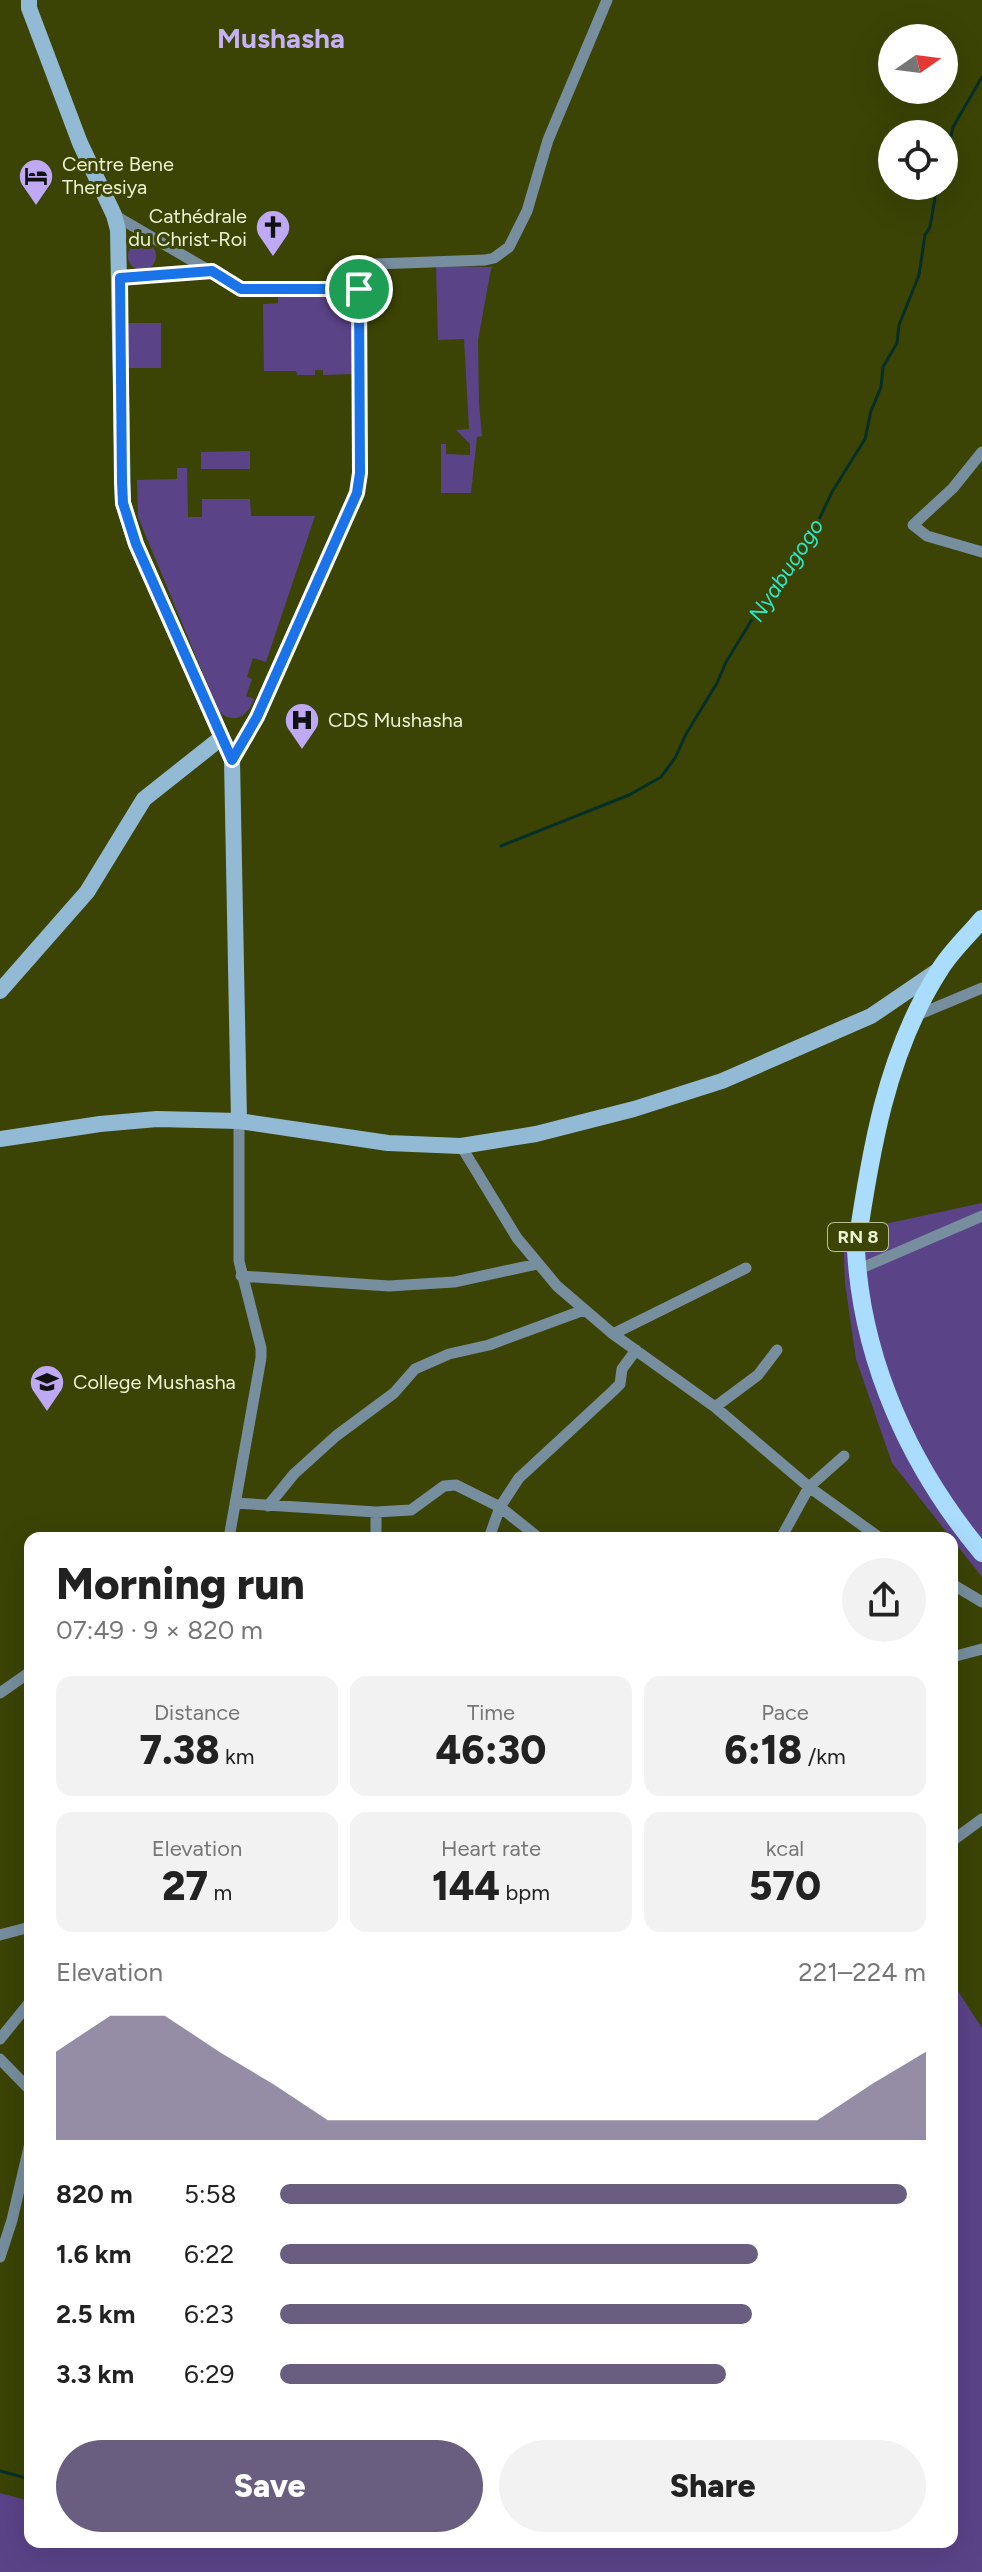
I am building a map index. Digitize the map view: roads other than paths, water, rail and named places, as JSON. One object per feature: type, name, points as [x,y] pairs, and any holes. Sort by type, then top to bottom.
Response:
[{"type":"main road","name":"RN 8","points":[[982,919],[940,969],[914,1016],[879,1115],[856,1250],[870,1339],[907,1439],[952,1517],[982,1553]]},
{"type":"street","points":[[232,760],[257,717],[357,493],[360,473],[359,289],[363,271],[375,264],[475,262],[494,258],[509,247],[527,211],[548,140],[607,0]]},
{"type":"street","points":[[26,3],[80,143],[118,230],[123,503],[136,544],[232,760],[241,1276],[261,1358],[230,1532]]},
{"type":"street","points":[[114,215],[241,289],[359,289]]},
{"type":"street","points":[[120,278],[212,271]]},
{"type":"street","points":[[982,452],[953,488],[913,525],[927,536],[982,552]]},
{"type":"street","points":[[0,991],[87,892],[144,799],[221,738]]},
{"type":"street","points":[[0,1139],[157,1119],[239,1121],[388,1143],[461,1146],[536,1134],[634,1109],[722,1081],[871,1016],[940,969]]},
{"type":"street","points":[[914,1016],[982,988]]},
{"type":"street","points":[[461,1146],[517,1238],[537,1264],[584,1310],[715,1407],[809,1487],[872,1532]]},
{"type":"street","points":[[857,1270],[982,1216]]},
{"type":"street","points":[[241,1276],[389,1286],[454,1282],[537,1264]]},
{"type":"street","points":[[613,1334],[746,1268]]},
{"type":"street","points":[[268,1506],[294,1474],[336,1436],[394,1393],[415,1369],[449,1354],[489,1345],[584,1310]]},
{"type":"street","points":[[491,1532],[500,1507],[519,1478],[620,1384],[622,1369],[636,1350]]},
{"type":"street","points":[[715,1407],[758,1375],[777,1350]]},
{"type":"street","points":[[784,1532],[809,1487],[844,1456]]},
{"type":"street","points":[[235,1503],[376,1512],[411,1510],[444,1486],[456,1485],[500,1507],[531,1532]]},
{"type":"street","points":[[376,1512],[376,1532]]},
{"type":"street","points":[[958,1588],[982,1602]]},
{"type":"street","points":[[958,1655],[982,1649]]},
{"type":"street","points":[[0,1693],[24,1676]]},
{"type":"street","points":[[958,1837],[982,1819]]},
{"type":"street","points":[[0,1935],[24,1929]]},
{"type":"street","points":[[0,2039],[24,2009]]},
{"type":"street","points":[[0,2059],[24,2084]]},
{"type":"street","points":[[0,2257],[24,2169]]},
{"type":"waterway","name":"Nyabugogo","points":[[957,120],[982,77]]},
{"type":"waterway","name":"Nyabugogo","points":[[501,846],[629,795],[661,777],[675,758],[726,662],[771,594],[778,574],[786,570],[813,532],[832,492],[865,439],[871,411],[881,387],[883,367],[897,343],[899,325],[919,275],[935,200]]},
{"type":"waterway","points":[[0,2471],[24,2477]]},
{"type":"place","name":"Centre Bene Theresiya","points":[[36,207]]},
{"type":"place","name":"Cathédrale du Christ-Roi","points":[[273,258]]},
{"type":"place","name":"CDS Mushasha","points":[[302,751]]},
{"type":"place","name":"College Mushasha","points":[[47,1413]]},
{"type":"district","name":"Mushasha","points":[[281,38]]}]
